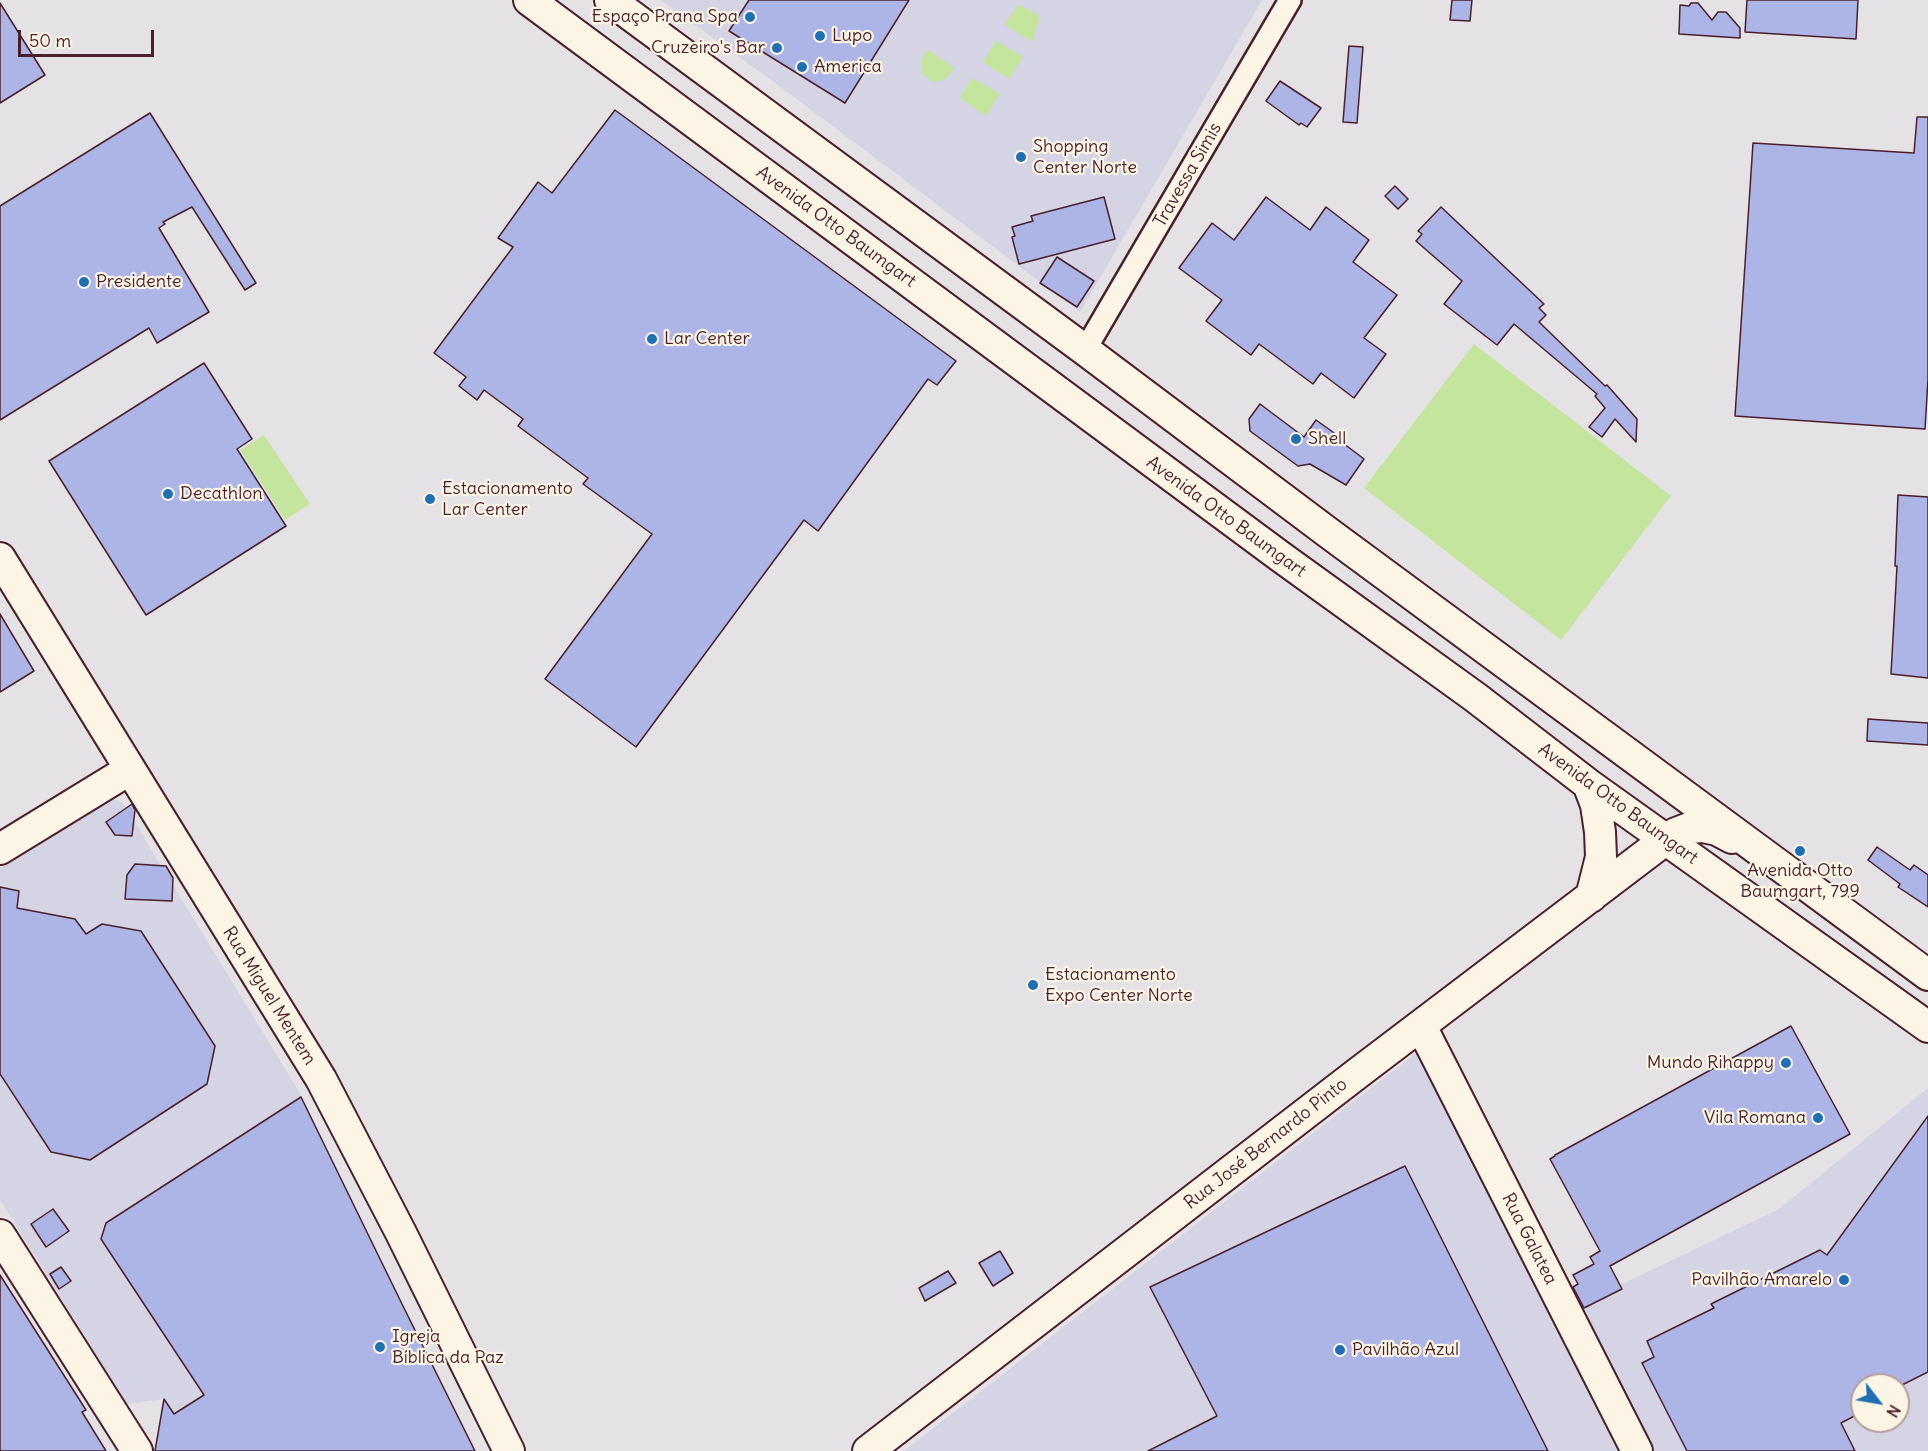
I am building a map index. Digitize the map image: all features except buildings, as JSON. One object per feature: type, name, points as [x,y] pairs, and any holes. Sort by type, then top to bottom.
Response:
[{"type":"main road","name":"Avenida Otto Baumgart","points":[[529,0],[1281,557],[1475,697],[1588,784],[1928,1027]]},
{"type":"main road","points":[[610,0],[1928,975]]},
{"type":"main road","points":[[681,112],[697,111],[708,103],[713,91],[711,75]]},
{"type":"main road","points":[[713,136],[710,123],[716,108],[726,101],[742,98]]},
{"type":"main road","name":"Rua Miguel Mentem","points":[[0,558],[321,1079],[509,1451]]},
{"type":"main road","points":[[1475,697],[1488,694],[1499,683],[1503,671],[1502,660]]},
{"type":"main road","points":[[0,849],[129,770]]},
{"type":"main road","points":[[1588,784],[1596,806],[1600,832],[1600,857],[1591,897]]},
{"type":"main road","name":"Rua José Bernardo Pinto","points":[[868,1451],[1665,840],[1689,828],[1703,827],[1718,830],[1745,845],[1751,845]]},
{"type":"main road","name":"Rua Galatea","points":[[1420,1026],[1636,1451]]},
{"type":"main road","points":[[0,1235],[137,1451]]},
{"type":"street","name":"Travessa Simis","points":[[1085,350],[1290,0]]},
{"type":"shaded area","name":"Shopping Center Norte","points":[[660,0],[1262,0],[1080,312],[778,85]]},
{"type":"shaded area","points":[[110,797],[123,803],[298,1090],[402,1304],[231,1415],[213,1389],[174,1414],[164,1399],[127,1404],[0,1200],[0,869]]},
{"type":"shaded area","points":[[1438,1036],[1572,1308],[1779,1209],[1928,1088],[1928,1451],[904,1451]]},
{"type":"green space","points":[[1018,4],[1040,16],[1032,42],[1005,25]]},
{"type":"green space","points":[[996,41],[1023,57],[1009,79],[983,62]]},
{"type":"green space","points":[[927,49],[954,68],[946,79],[934,82],[921,73],[921,62]]},
{"type":"green space","points":[[972,78],[1000,94],[986,116],[960,98]]},
{"type":"green space","points":[[1474,344],[1671,496],[1561,640],[1364,488]]},
{"type":"green space","points":[[264,435],[310,504],[285,520],[240,450]]},
{"type":"place","name":"Espaço Prana Spa","points":[[750,17]]},
{"type":"place","name":"Lupo","points":[[820,36]]},
{"type":"place","name":"Cruzeiro's Bar","points":[[777,48]]},
{"type":"place","name":"America","points":[[802,67]]},
{"type":"place","name":"Shopping Center Norte","points":[[1021,157]]},
{"type":"place","name":"Presidente","points":[[84,282]]},
{"type":"place","name":"Lar Center","points":[[652,339]]},
{"type":"place","name":"Shell","points":[[1296,439]]},
{"type":"place","name":"Decathlon","points":[[168,494]]},
{"type":"place","name":"Estacionamento Lar Center","points":[[430,499]]},
{"type":"place","name":"Avenida Otto Baumgart, 799","points":[[1800,851]]},
{"type":"place","name":"Estacionamento Expo Center Norte","points":[[1033,985]]},
{"type":"place","name":"Mundo Rihappy","points":[[1786,1063]]},
{"type":"place","name":"Vila Romana","points":[[1818,1118]]},
{"type":"place","name":"Pavilhão Amarelo","points":[[1844,1280]]},
{"type":"place","name":"Igreja Bíblica da Paz","points":[[380,1347]]},
{"type":"place","name":"Pavilhão Azul","points":[[1340,1350]]}]
